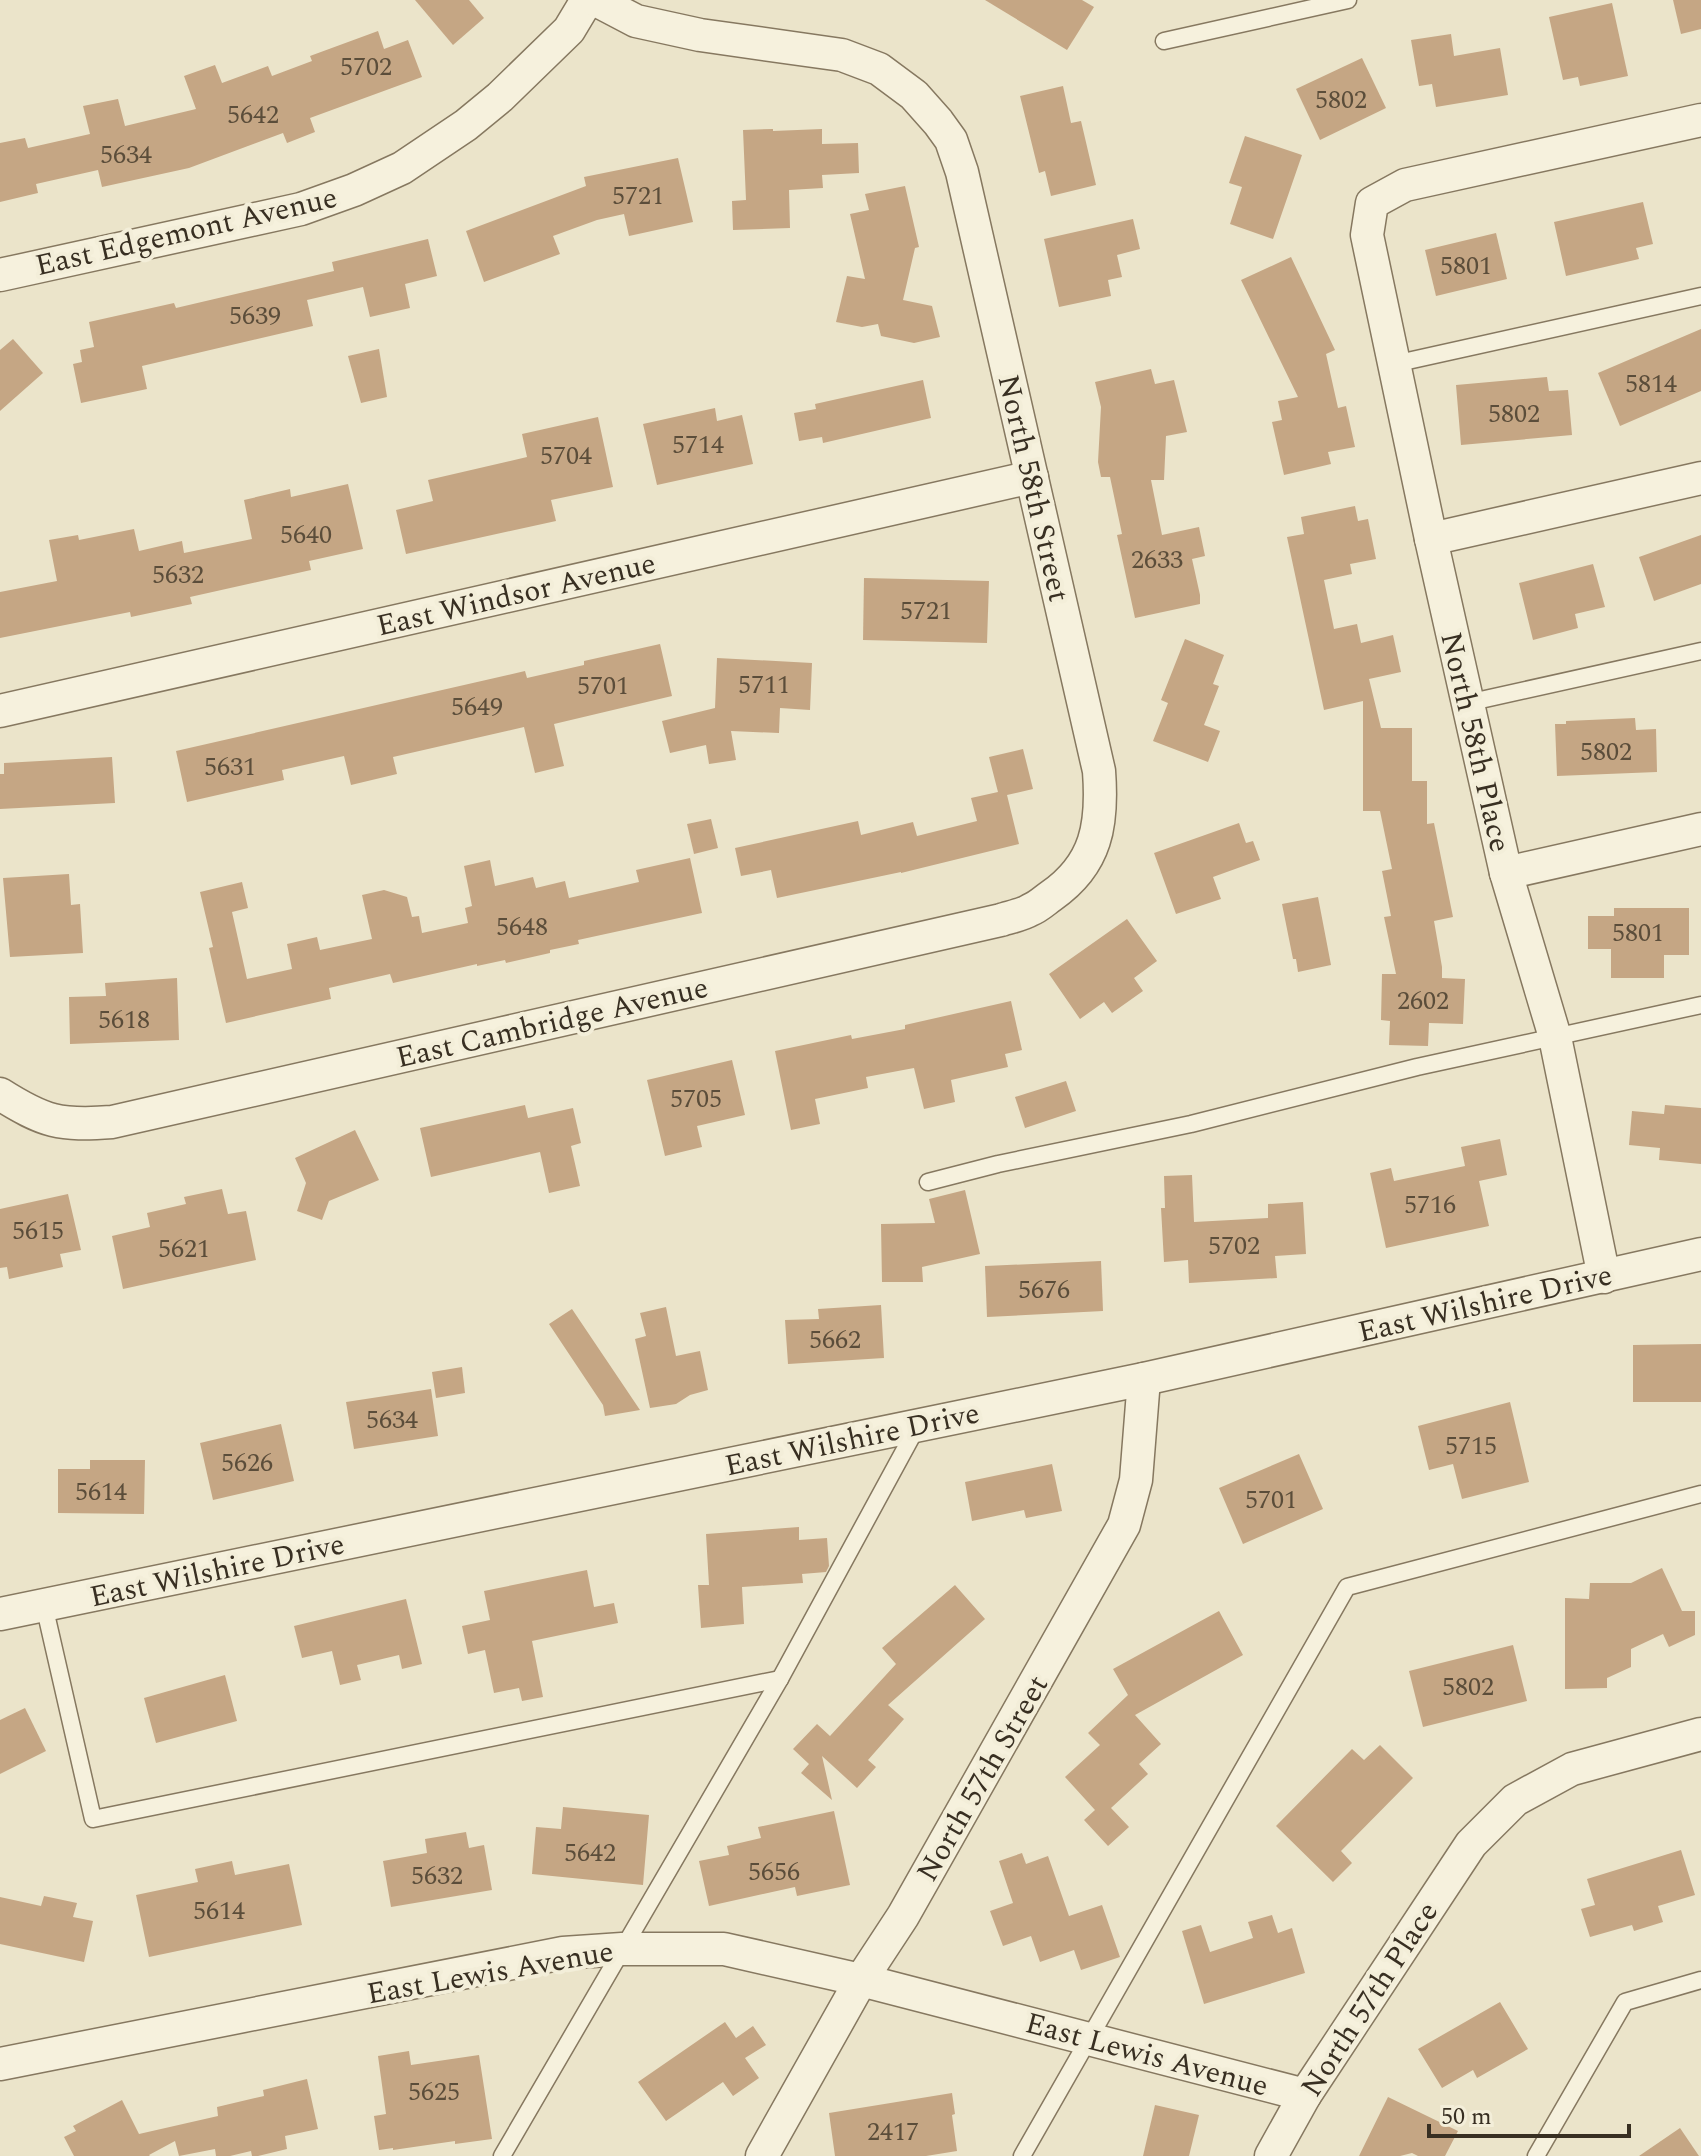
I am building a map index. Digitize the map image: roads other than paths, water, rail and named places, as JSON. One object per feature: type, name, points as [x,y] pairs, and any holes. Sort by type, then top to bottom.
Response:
[{"type":"street","name":"East Edgemont Avenue","points":[[0,275],[301,209],[402,168],[466,125],[500,97],[569,30],[587,0]]},
{"type":"street","name":"North 58th Street","points":[[596,0],[636,21],[700,35],[842,55],[879,69],[914,95],[951,140],[962,172],[1099,771],[1102,804],[1088,858]]},
{"type":"street","name":"North 58th Place","points":[[1604,1277],[1555,1037],[1506,873],[1467,703],[1367,235],[1372,203],[1405,185],[1701,120]]},
{"type":"street","name":"East Windsor Avenue","points":[[0,711],[1032,477]]},
{"type":"street","points":[[1431,539],[1701,478]]},
{"type":"street","points":[[1506,873],[1701,829]]},
{"type":"street","name":"East Cambridge Avenue","points":[[0,1094],[28,1112],[48,1119],[77,1125],[112,1122],[1001,920],[1030,911],[1067,885],[1088,858]]},
{"type":"street","name":"East Wilshire Drive","points":[[0,1614],[1144,1379],[1701,1254]]},
{"type":"street","name":"North 57th Street","points":[[762,2156],[861,1980],[903,1916],[1124,1525],[1136,1480],[1144,1379]]},
{"type":"street","name":"North 57th Place","points":[[1271,2156],[1305,2095],[1471,1844],[1515,1800],[1572,1769],[1701,1734]]},
{"type":"street","name":"East Lewis Avenue","points":[[0,2064],[563,1953],[622,1949],[724,1949],[861,1980],[1305,2095]]},
{"type":"lane","points":[[1164,41],[1348,0]]},
{"type":"lane","points":[[1394,364],[1701,296]]},
{"type":"lane","points":[[1467,703],[1701,651]]},
{"type":"lane","points":[[928,1182],[998,1164],[1191,1124],[1417,1067],[1701,1005]]},
{"type":"lane","points":[[502,2156],[780,1679],[917,1426]]},
{"type":"lane","points":[[1022,2156],[1347,1587],[1701,1494]]},
{"type":"lane","points":[[44,1605],[93,1819],[780,1679]]},
{"type":"lane","points":[[1536,2156],[1625,2002],[1701,1980]]}]
